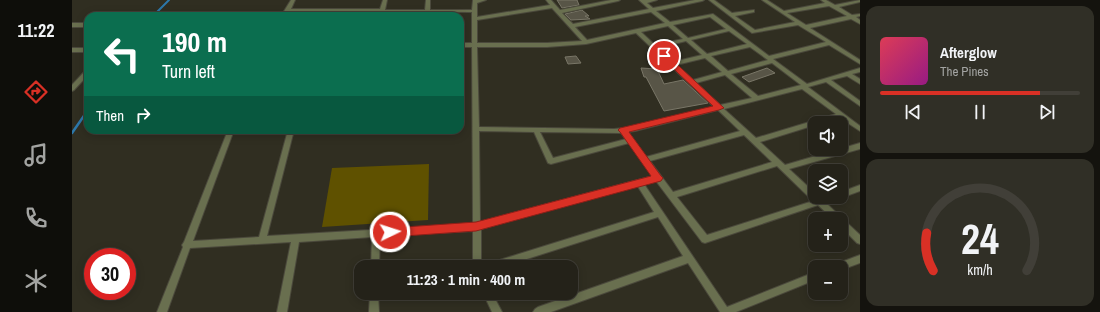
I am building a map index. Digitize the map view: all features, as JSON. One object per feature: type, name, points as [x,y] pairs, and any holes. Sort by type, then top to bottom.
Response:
[{"type":"street","points":[[293,0],[288,10],[474,11]]},
{"type":"street","points":[[382,11],[385,0]]},
{"type":"street","points":[[427,10],[428,0]]},
{"type":"street","points":[[477,260],[474,11],[475,1],[484,0]]},
{"type":"street","points":[[548,0],[586,42]]},
{"type":"street","points":[[558,12],[618,0]]},
{"type":"street","points":[[642,1],[655,0]]},
{"type":"street","points":[[571,26],[654,11],[702,0]]},
{"type":"street","points":[[711,0],[754,32]]},
{"type":"street","points":[[765,0],[860,62]]},
{"type":"street","points":[[823,0],[860,22]]},
{"type":"street","points":[[642,1],[756,98]]},
{"type":"street","points":[[784,12],[860,1]]},
{"type":"street","points":[[474,20],[553,6]]},
{"type":"street","points":[[464,45],[547,46],[586,42],[711,14],[752,11]]},
{"type":"street","points":[[711,14],[860,129]]},
{"type":"street","points":[[806,27],[860,15]]},
{"type":"street","points":[[739,35],[799,23]]},
{"type":"street","points":[[72,25],[84,25]]},
{"type":"street","points":[[656,47],[731,29]]},
{"type":"street","points":[[637,31],[656,47],[672,64],[808,192]]},
{"type":"street","points":[[691,82],[830,43]]},
{"type":"street","points":[[672,64],[751,45]]},
{"type":"street","points":[[72,50],[84,50]]},
{"type":"street","points":[[475,129],[614,131],[635,129],[805,86],[860,70]]},
{"type":"street","points":[[848,74],[860,82]]},
{"type":"street","points":[[72,89],[84,76]]},
{"type":"street","points":[[827,80],[860,104]]},
{"type":"street","points":[[755,141],[841,115]]},
{"type":"street","points":[[536,130],[551,161],[630,140]]},
{"type":"street","points":[[623,130],[671,196],[705,239],[813,204]]},
{"type":"street","points":[[645,160],[745,132]]},
{"type":"street","points":[[162,312],[186,245],[229,134]]},
{"type":"street","points":[[262,240],[290,134]]},
{"type":"street","points":[[671,196],[860,146]]},
{"type":"street","points":[[186,245],[476,227],[658,178]]},
{"type":"street","points":[[639,182],[725,312],[808,279]]},
{"type":"street","points":[[848,192],[860,188]]},
{"type":"street","points":[[821,204],[830,212]]},
{"type":"street","points":[[512,260],[660,213]]},
{"type":"street","points":[[848,229],[860,240]]},
{"type":"street","points":[[375,260],[376,233]]},
{"type":"street","points":[[282,312],[296,238]]},
{"type":"street","points":[[538,312],[690,258]]},
{"type":"street","points":[[848,264],[860,259]]},
{"type":"street","points":[[374,300],[374,312]]},
{"type":"street","points":[[491,300],[497,312]]},
{"type":"shaded area","points":[[429,164],[428,220],[322,227],[332,168]]},
{"type":"building","points":[[557,0],[577,0],[579,5],[562,8]]},
{"type":"building","points":[[582,10],[589,16],[585,16],[590,19],[571,20],[565,14]]},
{"type":"building","points":[[576,56],[581,63],[568,64],[565,57]]},
{"type":"building","points":[[641,68],[657,69],[664,84],[683,80],[708,103],[664,111],[646,77],[644,77]]},
{"type":"building","points":[[767,68],[775,73],[749,82],[742,77]]},
{"type":"waterway","points":[[157,12],[169,0]]},
{"type":"waterway","points":[[72,133],[84,116]]},
{"type":"route","points":[[390,232],[476,227],[658,178],[623,130],[635,129],[719,108],[664,56]]}]
